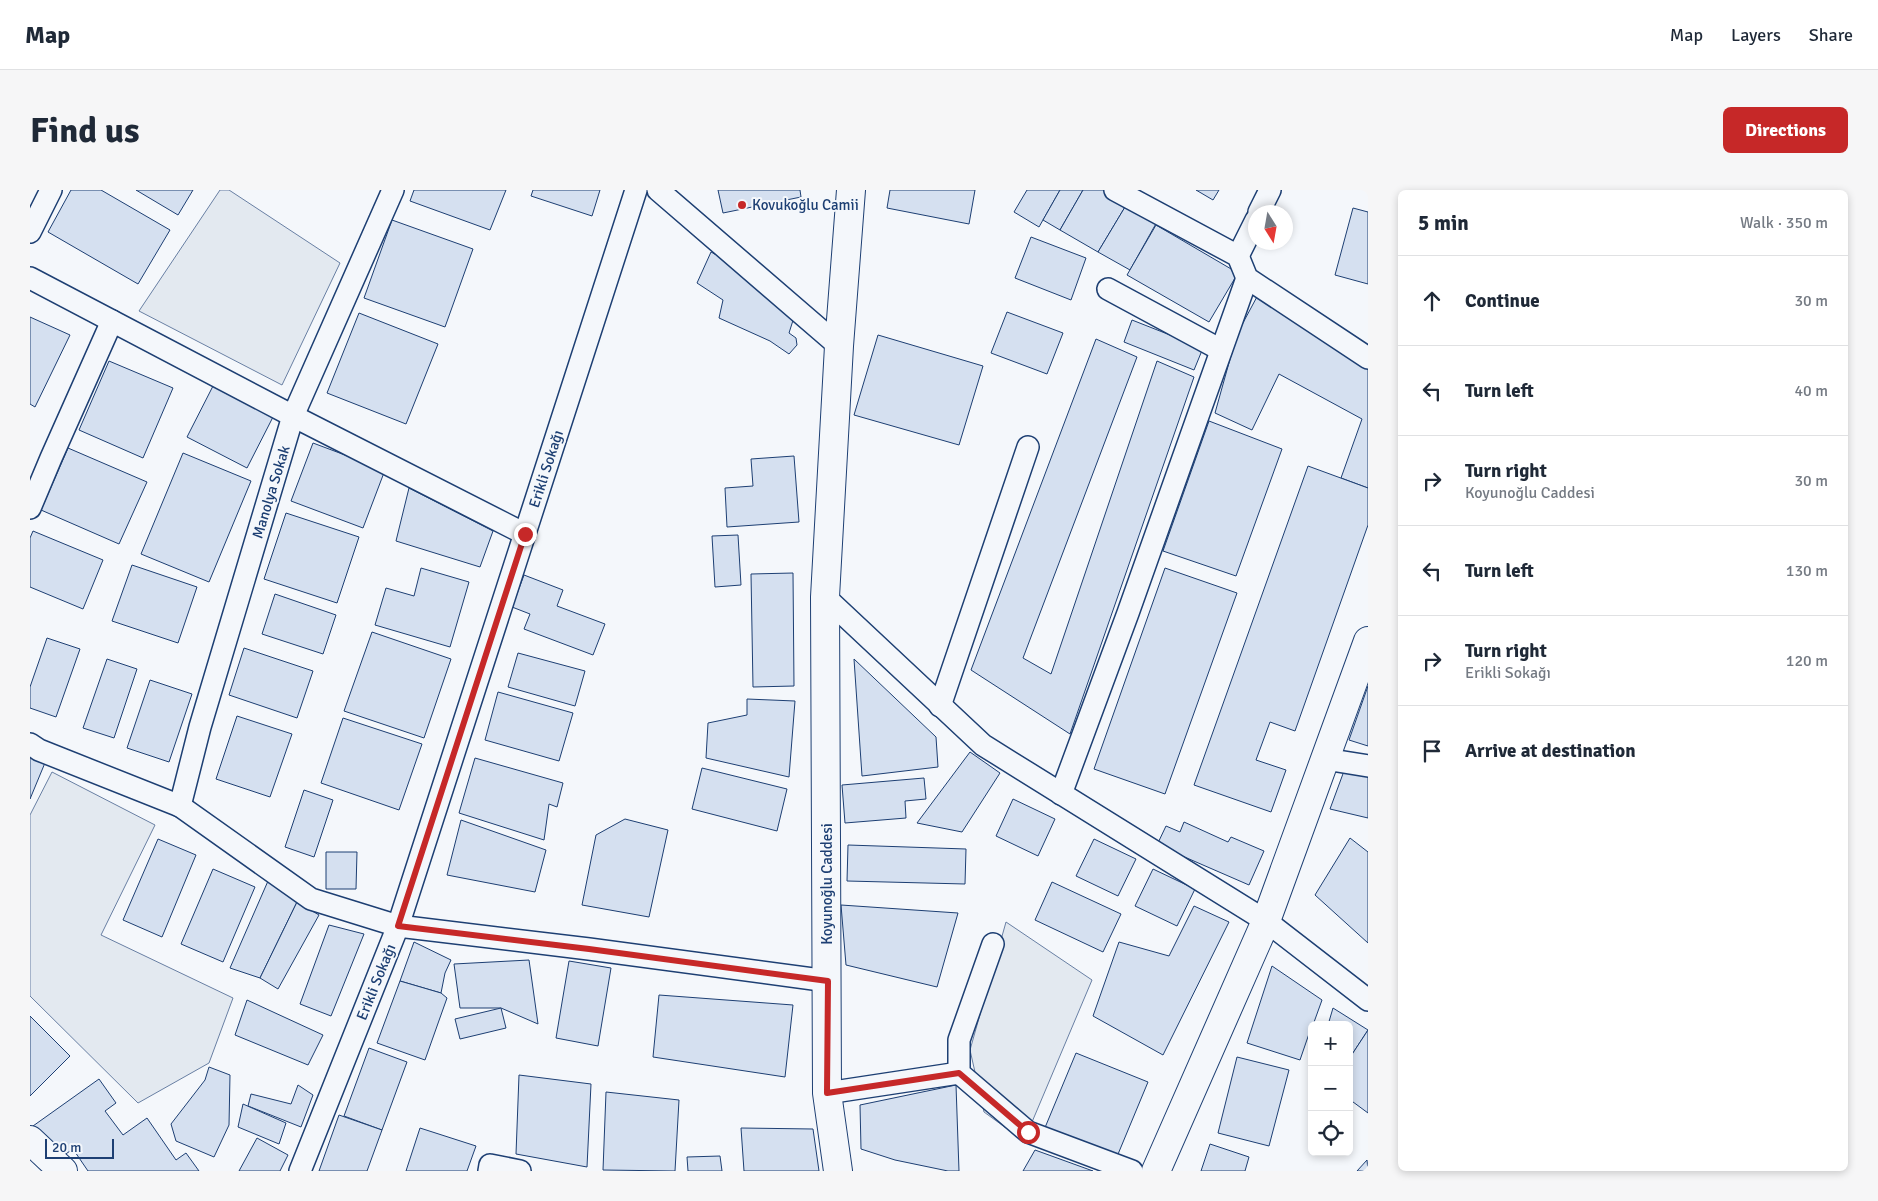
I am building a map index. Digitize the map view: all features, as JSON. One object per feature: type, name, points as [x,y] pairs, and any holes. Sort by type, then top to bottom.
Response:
[{"type":"street","points":[[30,232],[50,190]]},
{"type":"street","name":"Manolya Sokak","points":[[180,806],[200,727],[293,416],[393,190]]},
{"type":"street","name":"Erikli Sokağı","points":[[300,1171],[398,926],[636,190]]},
{"type":"street","points":[[658,190],[838,346]]},
{"type":"street","name":"Koyunoğlu Caddesi","points":[[838,1171],[827,1093],[825,597],[838,346],[851,190]]},
{"type":"street","points":[[1116,190],[1238,256],[1248,278],[1368,358]]},
{"type":"street","points":[[1262,205],[1270,190]]},
{"type":"street","points":[[1238,256],[1248,236]]},
{"type":"street","points":[[30,278],[293,416],[525,534]]},
{"type":"street","points":[[1061,794],[1248,278]]},
{"type":"street","points":[[1108,289],[1222,350]]},
{"type":"street","points":[[30,508],[50,458],[112,321]]},
{"type":"street","points":[[940,706],[1028,447]]},
{"type":"street","points":[[825,597],[983,746],[1266,921],[1368,1000]]},
{"type":"street","points":[[1156,1171],[1266,921],[1325,759],[1366,655]]},
{"type":"street","points":[[30,744],[39,750],[180,806],[311,899],[398,926],[828,981]]},
{"type":"street","points":[[1325,759],[1368,766]]},
{"type":"street","points":[[959,1073],[959,1040],[993,944]]},
{"type":"street","points":[[827,1093],[959,1073],[1028,1132],[1132,1171]]},
{"type":"street","points":[[30,1140],[62,1171]]},
{"type":"street","points":[[489,1171],[490,1165],[520,1171]]},
{"type":"shaded area","points":[[220,190],[229,190],[340,263],[282,385],[139,311]]},
{"type":"shaded area","points":[[52,772],[155,825],[101,935],[233,998],[209,1063],[138,1103],[30,996],[30,815]]},
{"type":"shaded area","points":[[1006,922],[1092,980],[1024,1141],[984,1112],[970,1050]]},
{"type":"building","points":[[71,190],[101,190],[170,230],[138,284],[48,232]]},
{"type":"building","points":[[136,190],[193,190],[178,215]]},
{"type":"building","points":[[414,190],[506,190],[490,230],[410,201]]},
{"type":"building","points":[[533,190],[600,190],[592,216],[531,196]]},
{"type":"building","name":"Kovukoğlu Camii","points":[[718,190],[800,190],[801,197],[723,213]]},
{"type":"building","points":[[890,190],[975,190],[969,224],[887,208]]},
{"type":"building","points":[[1027,190],[1060,190],[1039,227],[1014,212]]},
{"type":"building","points":[[1060,190],[1083,190],[1060,230],[1043,220]]},
{"type":"building","points":[[1083,190],[1106,190],[1128,202],[1098,252],[1060,230]]},
{"type":"building","points":[[1196,190],[1219,190],[1213,200]]},
{"type":"building","points":[[1128,202],[1158,220],[1130,270],[1098,252]]},
{"type":"building","points":[[1353,208],[1368,212],[1368,284],[1335,275]]},
{"type":"building","points":[[392,220],[473,249],[445,327],[364,298]]},
{"type":"building","points":[[1156,225],[1238,273],[1209,322],[1127,275]]},
{"type":"building","points":[[1031,237],[1086,258],[1071,300],[1015,278]]},
{"type":"building","points":[[711,252],[747,272],[795,314],[789,333],[796,338],[797,345],[789,354],[770,341],[719,318],[723,300],[697,283]]},
{"type":"building","points":[[1259,293],[1368,364],[1368,488],[1341,478],[1362,419],[1279,374],[1252,430],[1215,413],[1237,334]]},
{"type":"building","points":[[1007,312],[1063,333],[1047,374],[991,353]]},
{"type":"building","points":[[359,313],[438,344],[406,424],[327,393]]},
{"type":"building","points":[[30,317],[70,335],[35,407],[30,404]]},
{"type":"building","points":[[1132,320],[1203,348],[1194,370],[1124,342]]},
{"type":"building","points":[[878,335],[983,366],[959,445],[854,415]]},
{"type":"building","points":[[1096,339],[1137,357],[1023,658],[1051,674],[1157,361],[1194,377],[1070,734],[971,670]]},
{"type":"building","points":[[109,361],[173,388],[143,458],[79,430]]},
{"type":"building","points":[[213,386],[273,417],[247,468],[187,437]]},
{"type":"building","points":[[1209,421],[1282,449],[1236,576],[1163,551]]},
{"type":"building","points":[[313,443],[385,470],[363,528],[291,501]]},
{"type":"building","points":[[68,448],[147,482],[119,544],[41,510]]},
{"type":"building","points":[[183,453],[251,481],[209,582],[141,554]]},
{"type":"building","points":[[794,456],[799,522],[727,527],[725,488],[753,486],[751,459]]},
{"type":"building","points":[[1308,466],[1368,488],[1368,525],[1295,731],[1270,722],[1256,760],[1286,770],[1271,812],[1194,785]]},
{"type":"building","points":[[409,488],[493,531],[480,567],[396,541]]},
{"type":"building","points":[[286,513],[359,537],[337,603],[264,579]]},
{"type":"building","points":[[33,531],[103,560],[83,609],[30,587],[30,538]]},
{"type":"building","points":[[738,535],[741,585],[715,587],[712,536]]},
{"type":"building","points":[[132,565],[197,587],[178,643],[112,621]]},
{"type":"building","points":[[421,568],[469,582],[450,647],[375,625],[386,588],[414,596]]},
{"type":"building","points":[[1165,568],[1237,593],[1165,794],[1094,769]]},
{"type":"building","points":[[793,573],[794,686],[753,687],[751,574]]},
{"type":"building","points":[[524,575],[563,590],[557,606],[605,624],[593,655],[524,629],[530,614],[512,607]]},
{"type":"building","points":[[275,594],[336,615],[323,654],[262,634]]},
{"type":"building","points":[[372,632],[451,659],[424,738],[344,711]]},
{"type":"building","points":[[47,638],[80,649],[56,717],[30,708],[30,687]]},
{"type":"building","points":[[244,648],[313,671],[297,718],[229,695]]},
{"type":"building","points":[[518,653],[585,671],[575,706],[508,687]]},
{"type":"building","points":[[107,659],[137,669],[114,738],[83,728]]},
{"type":"building","points":[[854,659],[936,737],[938,767],[862,776]]},
{"type":"building","points":[[150,680],[192,694],[169,762],[127,748]]},
{"type":"building","points":[[1368,686],[1368,746],[1349,740]]},
{"type":"building","points":[[498,692],[573,713],[559,761],[485,740]]},
{"type":"building","points":[[747,699],[795,701],[789,777],[706,758],[708,723],[747,715]]},
{"type":"building","points":[[237,716],[292,734],[270,797],[216,779]]},
{"type":"building","points":[[343,718],[422,744],[399,810],[321,783]]},
{"type":"building","points":[[30,750],[47,758],[30,799]]},
{"type":"building","points":[[970,752],[1000,773],[962,832],[917,823]]},
{"type":"building","points":[[475,758],[563,783],[557,807],[549,804],[544,840],[459,813]]},
{"type":"building","points":[[702,768],[787,789],[777,831],[692,809]]},
{"type":"building","points":[[1344,771],[1368,776],[1368,818],[1330,809]]},
{"type":"building","points":[[924,778],[926,799],[905,801],[906,818],[845,823],[842,785]]},
{"type":"building","points":[[304,790],[333,800],[314,857],[285,847]]},
{"type":"building","points":[[1013,799],[1055,819],[1038,856],[996,836]]},
{"type":"building","points":[[625,819],[668,830],[649,917],[582,905],[596,835]]},
{"type":"building","points":[[461,820],[546,850],[535,892],[447,875]]},
{"type":"building","points":[[1184,822],[1228,842],[1231,837],[1264,851],[1249,885],[1157,845],[1166,826],[1180,832]]},
{"type":"building","points":[[1350,838],[1368,852],[1368,943],[1315,895]]},
{"type":"building","points":[[158,839],[196,855],[162,937],[123,920]]},
{"type":"building","points":[[1094,839],[1136,859],[1118,896],[1076,876]]},
{"type":"building","points":[[848,845],[966,849],[965,884],[847,881]]},
{"type":"building","points":[[326,852],[357,852],[356,889],[326,889]]},
{"type":"building","points":[[213,869],[255,887],[223,962],[181,944]]},
{"type":"building","points":[[1153,869],[1195,889],[1177,926],[1135,906]]},
{"type":"building","points":[[268,881],[297,902],[260,978],[230,968]]},
{"type":"building","points":[[1052,882],[1121,914],[1103,952],[1035,920]]},
{"type":"building","points":[[297,902],[319,915],[278,989],[260,978]]},
{"type":"building","points":[[841,905],[958,913],[937,987],[846,965]]},
{"type":"building","points":[[1194,906],[1229,922],[1163,1055],[1093,1016],[1119,942],[1169,956]]},
{"type":"building","points":[[329,925],[364,934],[331,1016],[300,1004]]},
{"type":"building","points":[[414,942],[451,960],[445,973],[441,993],[400,981]]},
{"type":"building","points":[[529,960],[538,1024],[501,1008],[460,1008],[454,964]]},
{"type":"building","points":[[569,961],[611,968],[598,1046],[556,1038]]},
{"type":"building","points":[[1272,966],[1322,1000],[1314,1021],[1308,1021],[1308,1037],[1300,1060],[1247,1043]]},
{"type":"building","points":[[400,981],[441,993],[447,998],[425,1060],[377,1043]]},
{"type":"building","points":[[659,995],[793,1005],[785,1077],[653,1057]]},
{"type":"building","points":[[247,1000],[323,1035],[308,1065],[235,1035]]},
{"type":"building","points":[[501,1008],[506,1028],[460,1039],[455,1019]]},
{"type":"building","points":[[1333,1008],[1368,1030],[1353,1053],[1353,1021],[1329,1021]]},
{"type":"building","points":[[30,1016],[70,1056],[30,1096]]},
{"type":"building","points":[[1368,1030],[1368,1113],[1353,1102],[1353,1053]]},
{"type":"building","points":[[369,1048],[407,1062],[382,1130],[344,1116]]},
{"type":"building","points":[[1076,1053],[1148,1082],[1116,1159],[1044,1130]]},
{"type":"building","points":[[1237,1057],[1289,1070],[1269,1146],[1218,1133]]},
{"type":"building","points":[[209,1067],[230,1075],[229,1125],[214,1157],[176,1141],[171,1124],[205,1080]]},
{"type":"building","points":[[519,1075],[591,1084],[587,1167],[516,1154]]},
{"type":"building","points":[[99,1079],[116,1103],[105,1111],[123,1135],[147,1118],[176,1160],[186,1153],[199,1171],[88,1171],[73,1149],[57,1160],[33,1126]]},
{"type":"building","points":[[298,1085],[313,1095],[301,1127],[248,1106],[251,1094],[291,1104]]},
{"type":"building","points":[[956,1085],[959,1171],[948,1171],[895,1160],[861,1149],[860,1105]]},
{"type":"building","points":[[606,1092],[679,1100],[675,1171],[603,1170]]},
{"type":"building","points":[[243,1104],[286,1123],[279,1144],[238,1127]]},
{"type":"building","points":[[339,1115],[382,1130],[367,1171],[319,1171]]},
{"type":"building","points":[[420,1128],[476,1146],[467,1171],[406,1171]]},
{"type":"building","points":[[741,1128],[813,1129],[819,1171],[744,1171]]},
{"type":"building","points":[[257,1138],[288,1155],[280,1171],[239,1171]]},
{"type":"building","points":[[1210,1144],[1249,1157],[1245,1171],[1201,1171]]},
{"type":"building","points":[[1035,1150],[1093,1171],[1023,1171]]},
{"type":"building","points":[[720,1156],[722,1171],[688,1171],[687,1157]]},
{"type":"building","points":[[1367,1160],[1368,1171],[1357,1171]]},
{"type":"place","name":"Kovukoğlu Camii","points":[[742,205]]},
{"type":"route","points":[[525,534],[398,926],[828,981],[827,1093],[959,1073],[1028,1132]]}]
